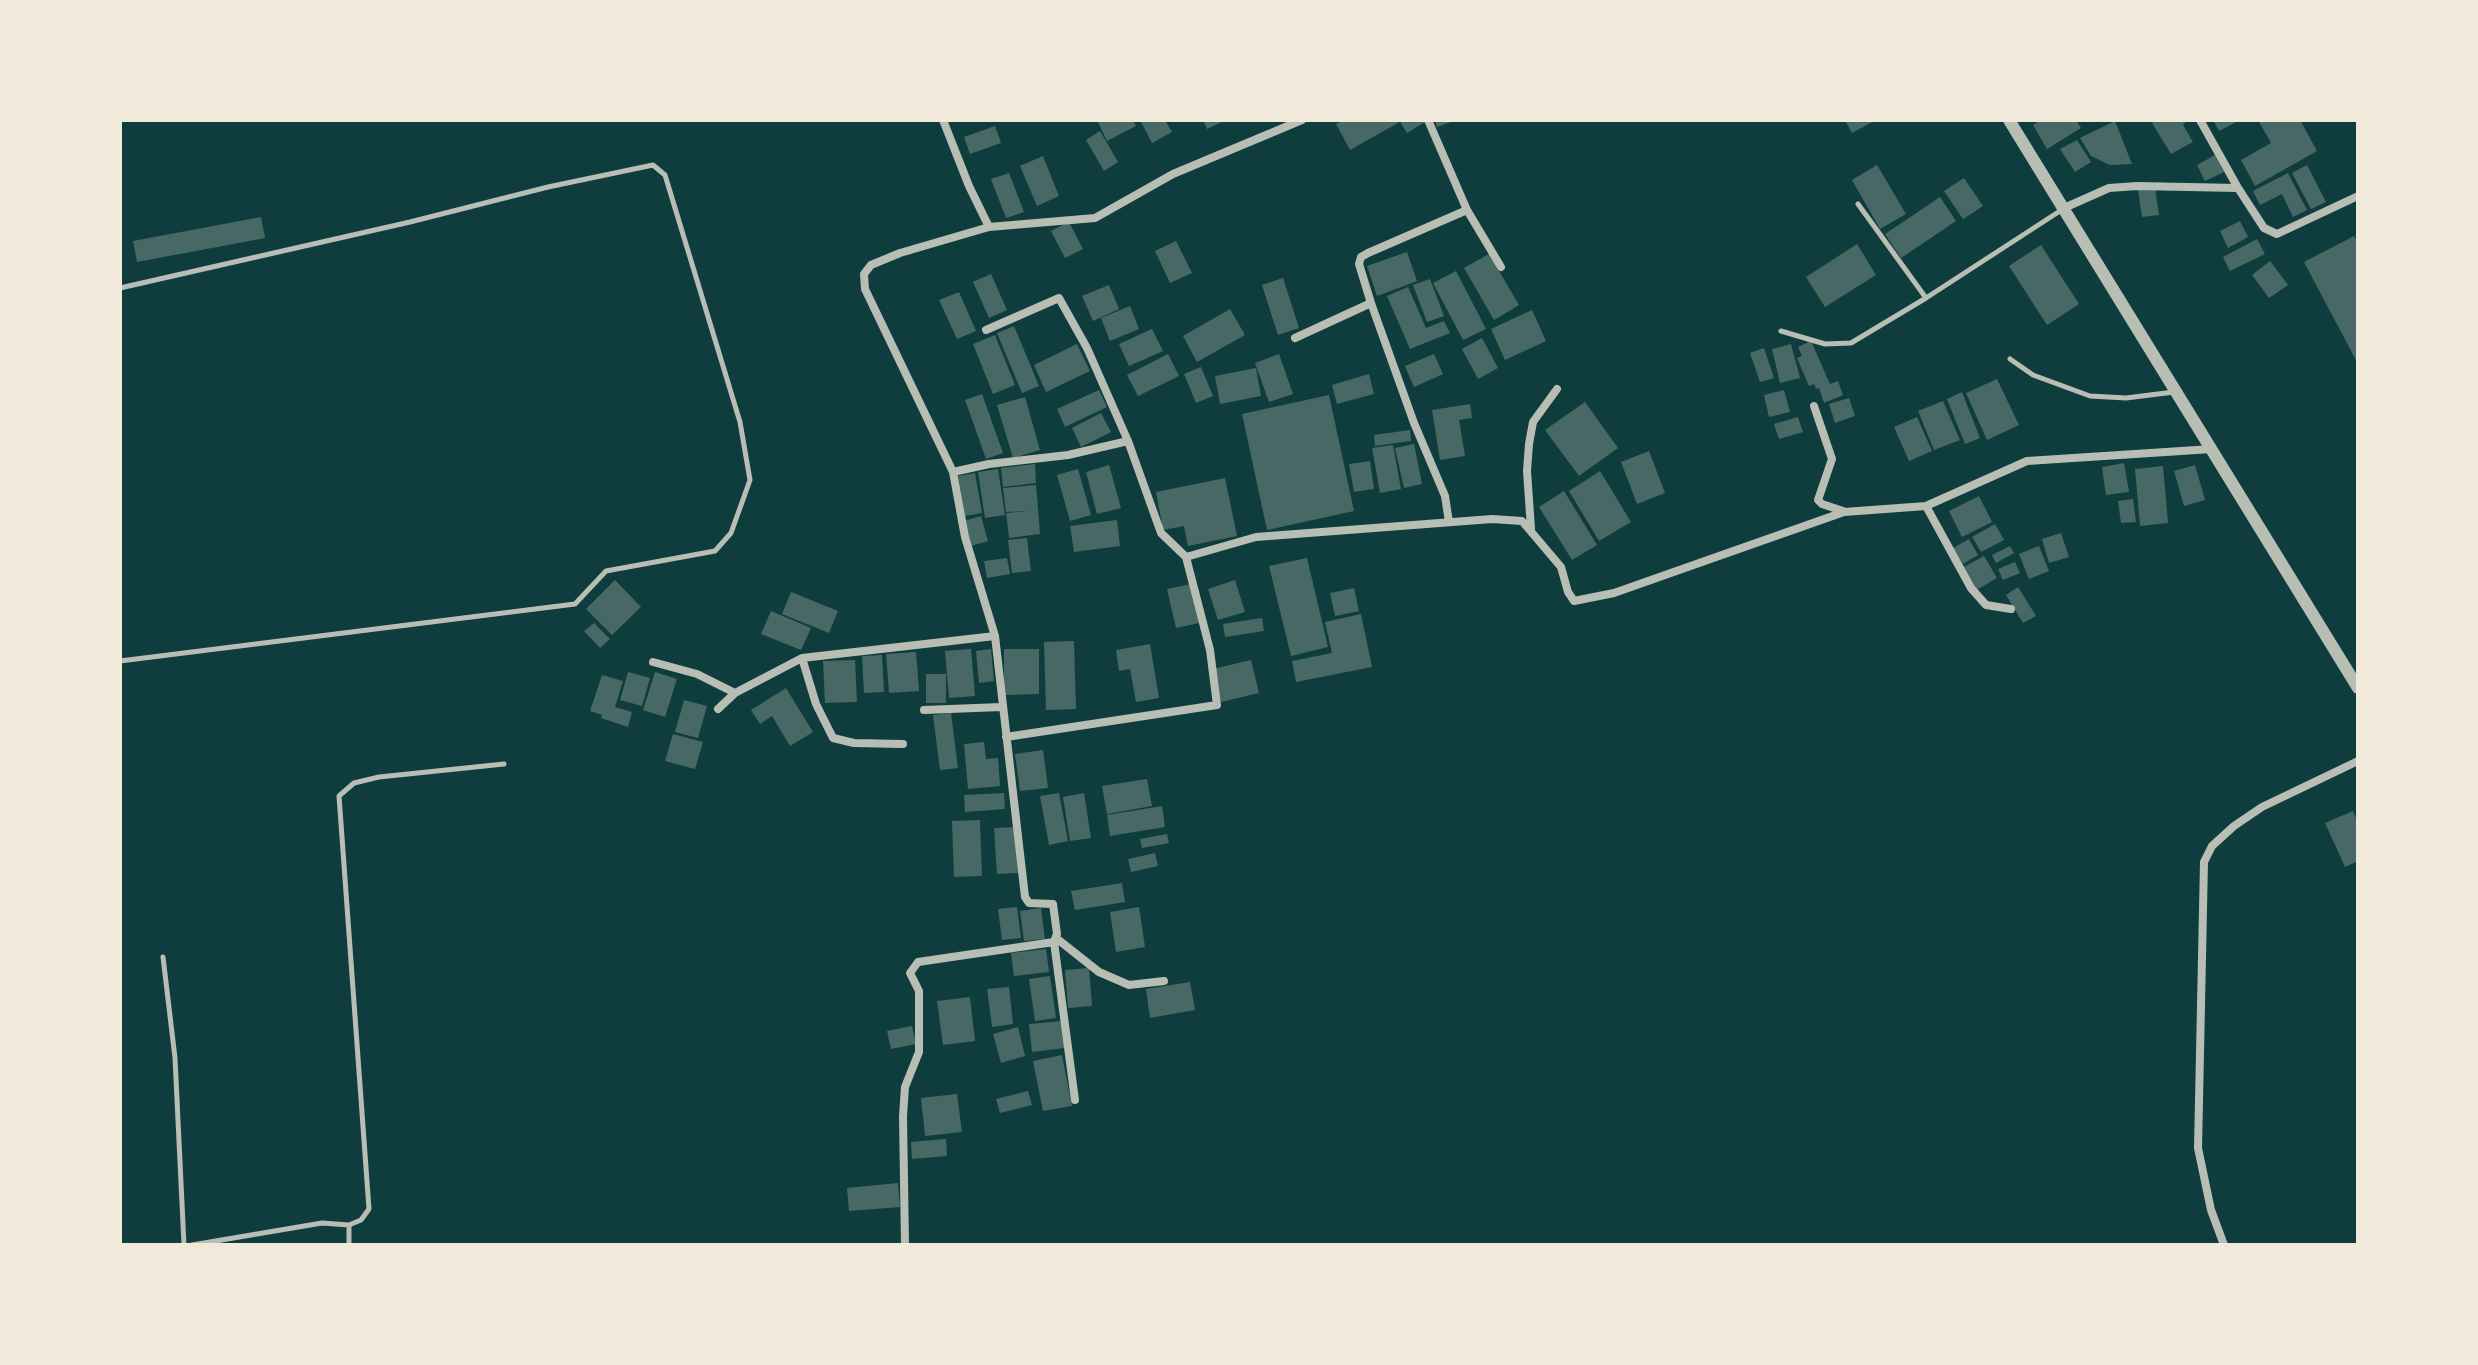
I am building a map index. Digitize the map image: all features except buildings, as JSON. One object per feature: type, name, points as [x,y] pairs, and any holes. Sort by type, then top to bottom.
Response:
[{"type":"street","points":[[943,120],[989,227]]},
{"type":"street","points":[[1271,120],[1278,130]]},
{"type":"street","points":[[1075,1100],[1053,904],[1029,903],[1025,897],[995,636],[965,537],[953,472],[865,289],[864,274],[871,265],[900,253],[989,227],[1095,218],[1173,174],[1302,120]]},
{"type":"street","points":[[1428,120],[1467,210],[1501,267]]},
{"type":"street","points":[[2009,120],[2358,688]]},
{"type":"street","points":[[2200,120],[2264,228],[2277,234],[2302,225],[2358,196]]},
{"type":"street","points":[[2064,208],[2109,188],[2238,188]]},
{"type":"street","points":[[1449,522],[1445,496],[1414,423],[1371,303],[1361,270],[1361,257],[1467,210]]},
{"type":"street","points":[[986,330],[1059,298],[1087,348],[1128,441],[1161,533],[1186,557],[1210,650],[1217,705],[1006,737]]},
{"type":"street","points":[[1295,338],[1371,303]]},
{"type":"street","points":[[1531,529],[1527,471],[1533,422],[1557,389]]},
{"type":"street","points":[[1814,406],[1832,459],[1818,500],[1844,512]]},
{"type":"street","points":[[953,472],[989,464],[1068,455],[1128,441]]},
{"type":"street","points":[[1186,557],[1256,537],[1504,519],[1522,521],[1531,529],[1561,567],[1574,601],[1587,600],[1844,512],[1926,506],[2027,461],[2212,449]]},
{"type":"street","points":[[1926,506],[1971,588],[1986,605],[2011,609]]},
{"type":"street","points":[[718,709],[735,693],[802,658],[995,636]]},
{"type":"street","points":[[802,658],[816,704],[833,738],[854,743],[903,744]]},
{"type":"street","points":[[653,662],[697,674],[735,693]]},
{"type":"street","points":[[924,710],[1001,707]]},
{"type":"street","points":[[2224,1245],[2211,1210],[2198,1148],[2204,862],[2212,846],[2262,807],[2358,761]]},
{"type":"street","points":[[905,1245],[903,1116],[905,1087],[919,1052],[919,991],[910,973],[918,962],[1055,940],[1099,972],[1129,985],[1164,981]]},
{"type":"lane","points":[[120,288],[653,165],[665,175],[740,422],[750,480],[731,533],[715,551],[606,571],[575,604],[120,661]]},
{"type":"lane","points":[[1858,204],[1926,298]]},
{"type":"lane","points":[[1781,331],[1825,344],[1851,343],[2064,208]]},
{"type":"lane","points":[[2010,359],[2033,375],[2090,396],[2126,398],[2175,392]]},
{"type":"lane","points":[[192,1245],[322,1223],[349,1225],[361,1220],[369,1209],[339,796],[354,783],[379,777],[504,764]]},
{"type":"lane","points":[[163,957],[175,1058],[184,1245]]},
{"type":"lane","points":[[349,1225],[349,1245]]}]
